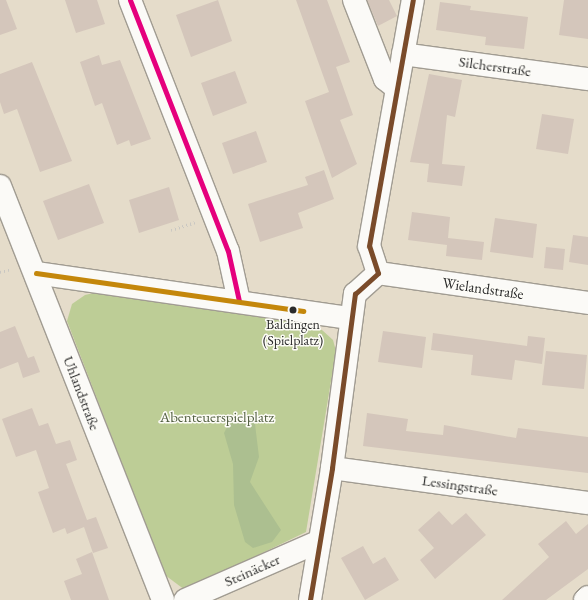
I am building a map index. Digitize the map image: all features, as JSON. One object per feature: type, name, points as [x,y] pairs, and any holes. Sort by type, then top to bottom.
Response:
[{"type":"street","points":[[130,0],[228,251],[239,301]]},
{"type":"street","points":[[354,0],[385,78],[396,88]]},
{"type":"street","points":[[310,600],[332,468],[350,318],[355,294],[378,273],[369,246],[396,88],[413,0]]},
{"type":"street","name":"Silcherstraße","points":[[403,54],[588,79]]},
{"type":"street","name":"Uhlandstraße","points":[[0,186],[36,273],[163,600]]},
{"type":"street","points":[[36,273],[350,318]]},
{"type":"street","name":"Wielandstraße","points":[[378,273],[588,303]]},
{"type":"street","name":"Lessingstraße","points":[[332,468],[588,503]]},
{"type":"street","name":"Steinäcker","points":[[185,600],[320,541]]},
{"type":"street","points":[[584,600],[588,597]]},
{"type":"green space","name":"Abenteuerspielplatz","points":[[98,292],[300,323],[322,330],[333,340],[336,351],[306,532],[185,590],[165,575],[67,321],[72,304],[85,295]]},
{"type":"green space","points":[[234,414],[248,418],[255,424],[259,457],[250,482],[281,530],[272,542],[253,548],[245,542],[234,505],[233,464],[224,433]]},
{"type":"building","points":[[0,0],[6,0],[17,29],[0,35]]},
{"type":"building","points":[[65,0],[97,0],[105,24],[76,33]]},
{"type":"building","points":[[218,0],[232,41],[191,57],[176,15]]},
{"type":"building","points":[[296,0],[327,0],[350,62],[336,67],[353,115],[340,120],[357,164],[332,178],[305,101],[329,92]]},
{"type":"building","points":[[367,0],[389,0],[397,16],[378,26]]},
{"type":"building","points":[[564,0],[588,0],[588,39],[559,35]]},
{"type":"building","points":[[440,2],[471,6],[470,10],[528,17],[524,49],[485,45],[486,37],[436,30]]},
{"type":"building","points":[[99,55],[102,65],[120,60],[151,139],[131,146],[129,140],[117,145],[102,103],[95,106],[80,62]]},
{"type":"building","points":[[32,62],[72,161],[40,172],[17,109],[4,114],[0,102],[0,74]]},
{"type":"building","points":[[235,71],[247,103],[213,116],[201,83]]},
{"type":"building","points":[[429,74],[462,80],[455,117],[447,115],[442,164],[465,166],[462,186],[427,182],[429,164],[410,162]]},
{"type":"building","points":[[542,114],[574,119],[568,154],[536,149]]},
{"type":"building","points":[[256,131],[267,162],[233,174],[222,143]]},
{"type":"building","points":[[324,170],[334,199],[298,213],[303,228],[260,242],[248,204],[308,185],[305,177]]},
{"type":"building","points":[[89,184],[104,223],[58,240],[43,201]]},
{"type":"building","points":[[169,187],[179,220],[139,233],[129,200]]},
{"type":"building","points":[[412,212],[450,217],[448,238],[484,242],[482,260],[446,256],[447,245],[408,240]]},
{"type":"building","points":[[495,218],[537,224],[533,258],[490,252]]},
{"type":"building","points":[[573,235],[588,237],[588,265],[569,262]]},
{"type":"building","points":[[546,247],[565,249],[563,270],[544,268]]},
{"type":"building","points":[[15,326],[28,358],[34,356],[40,372],[23,378],[18,362],[0,369],[0,332]]},
{"type":"building","points":[[383,331],[426,337],[422,368],[378,362]]},
{"type":"building","points":[[433,333],[527,346],[528,336],[545,338],[542,364],[515,360],[512,380],[471,375],[473,355],[431,350]]},
{"type":"building","points":[[546,351],[587,355],[584,389],[542,385]]},
{"type":"building","points":[[32,408],[39,426],[48,423],[56,444],[70,440],[77,460],[66,464],[87,520],[96,517],[108,548],[93,553],[84,527],[67,534],[65,528],[53,533],[38,492],[49,488],[36,450],[16,457],[2,419]]},
{"type":"building","points":[[367,413],[408,419],[406,431],[424,433],[443,435],[444,425],[516,438],[518,428],[588,437],[588,473],[363,446]]},
{"type":"building","points":[[439,511],[452,525],[466,513],[486,535],[435,579],[420,560],[434,548],[418,530]]},
{"type":"building","points":[[566,521],[576,534],[588,524],[588,569],[546,600],[502,600],[549,557],[538,544]]},
{"type":"building","points":[[363,546],[373,564],[385,557],[399,580],[365,600],[341,558]]},
{"type":"building","points":[[92,552],[109,600],[71,600],[64,581],[82,574],[76,559]]},
{"type":"transit line","points":[[130,0],[228,251],[239,301]]},
{"type":"transit line","points":[[310,600],[332,468],[355,294],[378,273],[369,246],[413,0]]},
{"type":"transit line","points":[[36,273],[303,311]]},
{"type":"place","name":"Baldingen (Spielplatz)","points":[[293,310]]}]
